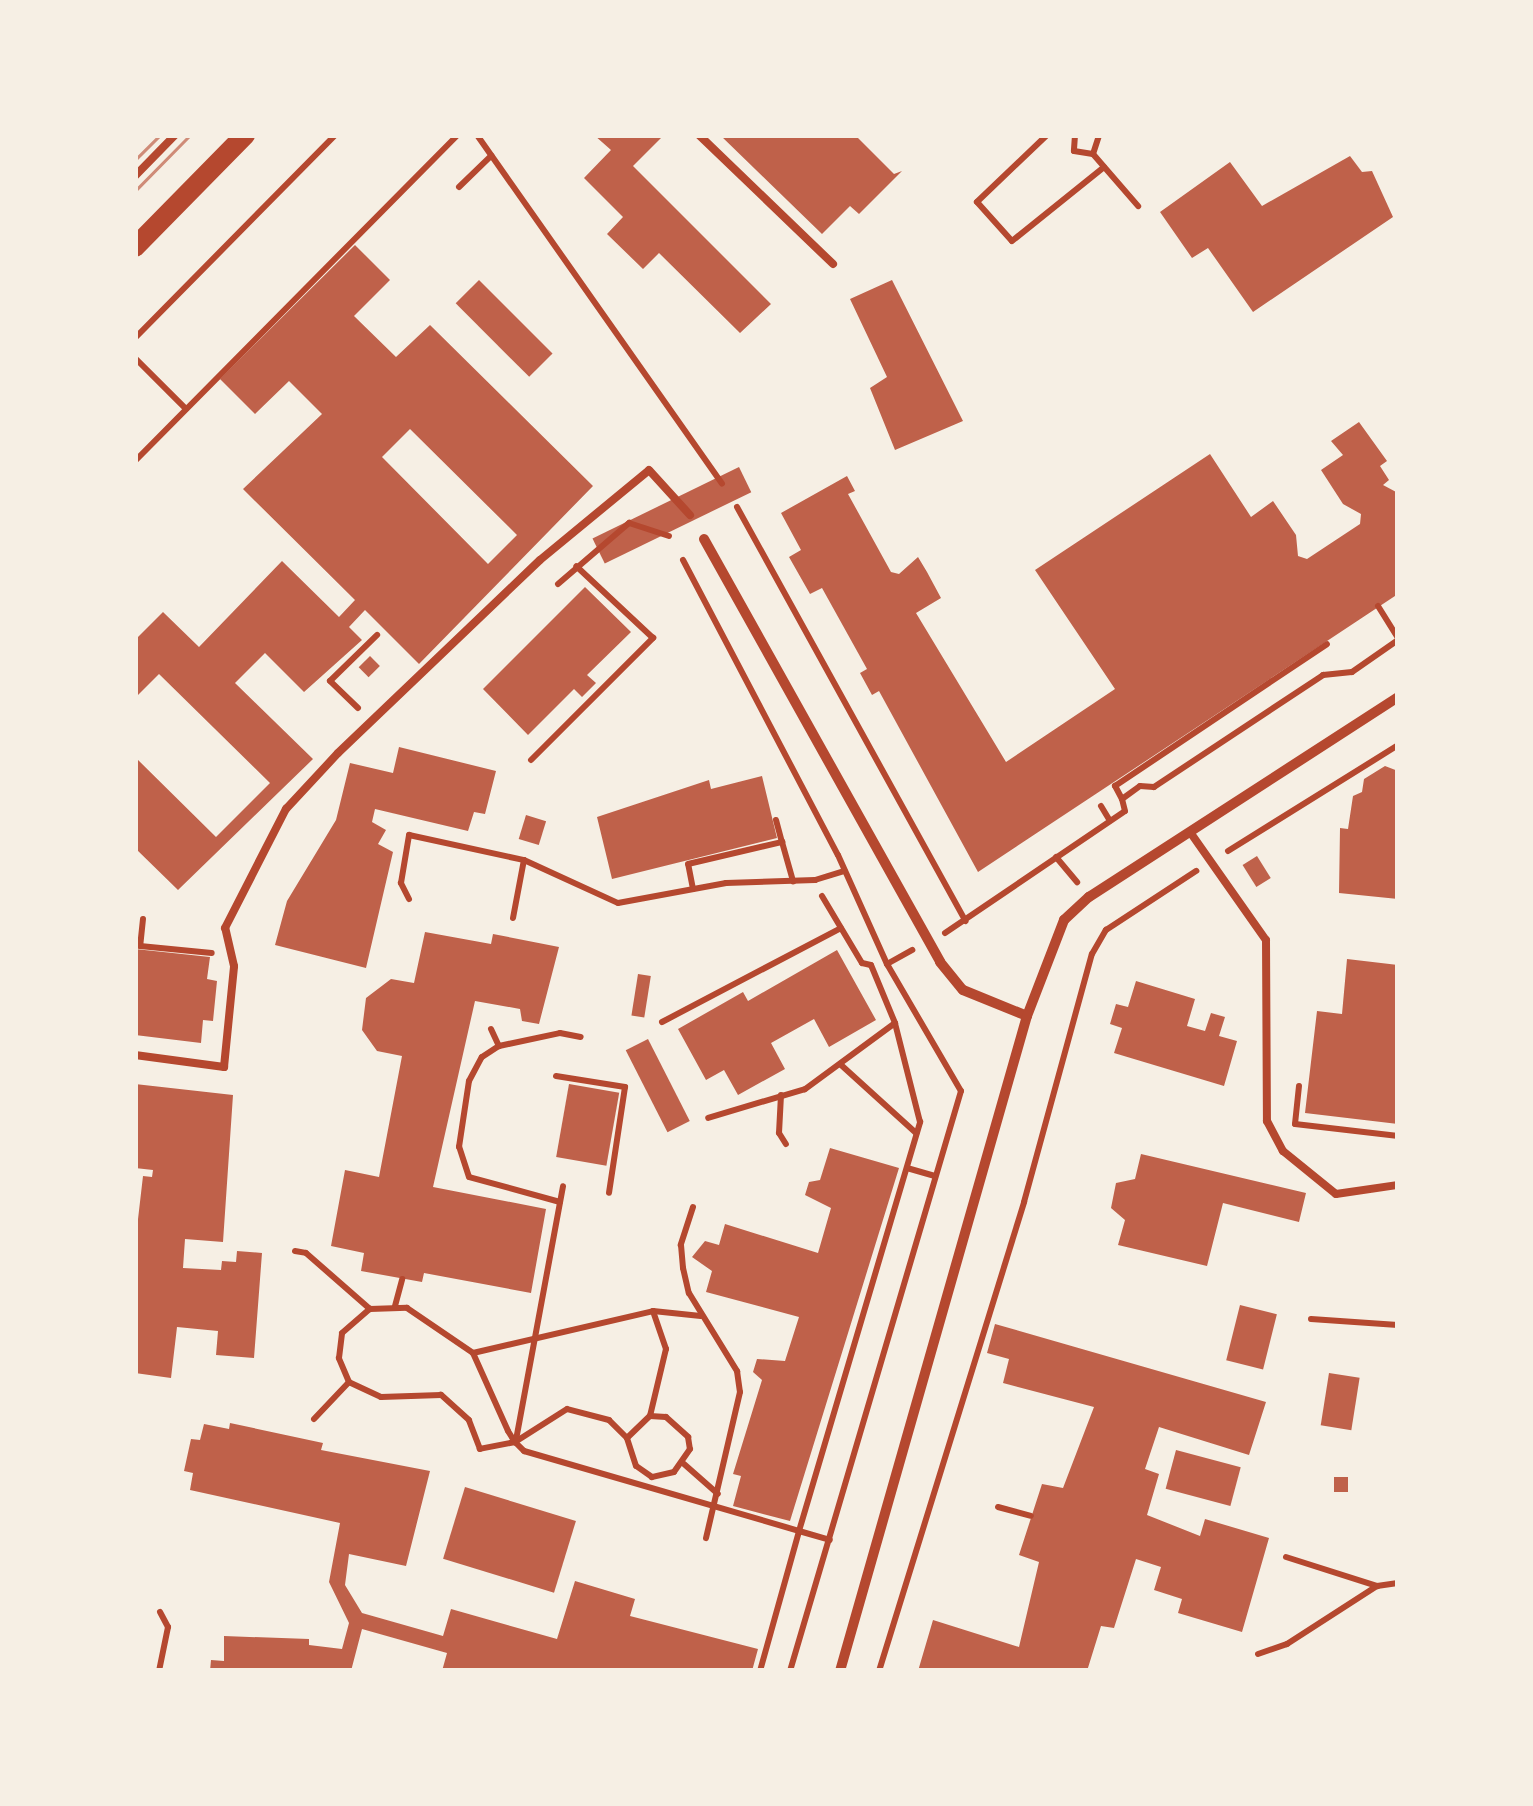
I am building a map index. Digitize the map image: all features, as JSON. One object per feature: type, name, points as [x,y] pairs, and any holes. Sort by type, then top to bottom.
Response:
[{"type":"main road","points":[[135,247],[245,135]]},
{"type":"street","points":[[704,539],[940,962],[963,990],[1027,1016]]},
{"type":"street","points":[[840,1671],[1027,1016],[1064,920],[1190,832],[1398,697]]},
{"type":"lane","points":[[135,176],[175,135]]},
{"type":"lane","points":[[698,135],[833,264]]},
{"type":"lane","points":[[135,1056],[224,1067],[234,966],[225,928],[286,810],[540,560],[650,470],[690,515]]},
{"type":"lane","points":[[1190,832],[1266,940],[1266,1121],[1283,1151],[1336,1194],[1398,1184]]},
{"type":"path","points":[[135,338],[335,135]]},
{"type":"path","points":[[135,461],[458,135]]},
{"type":"path","points":[[477,135],[722,484]]},
{"type":"path","points":[[1047,135],[977,202],[1012,241],[1104,168]]},
{"type":"path","points":[[1074,135],[1074,151],[1093,154],[1138,206]]},
{"type":"path","points":[[1093,154],[1097,136]]},
{"type":"path","points":[[459,187],[492,156]]},
{"type":"path","points":[[135,358],[186,409]]},
{"type":"path","points":[[737,506],[966,921]]},
{"type":"path","points":[[558,584],[628,523],[669,536]]},
{"type":"path","points":[[683,560],[888,964],[961,1091],[790,1671]]},
{"type":"path","points":[[531,760],[653,638],[576,566]]},
{"type":"path","points":[[1122,799],[1140,786],[1154,787],[1323,674],[1352,672],[1398,639],[1378,606]]},
{"type":"path","points":[[374,723],[330,681],[377,635]]},
{"type":"path","points":[[948,932],[1125,811],[1115,786],[1328,644]]},
{"type":"path","points":[[879,1671],[1024,1202],[1092,954],[1106,930],[1398,745]]},
{"type":"path","points":[[1101,806],[1110,821]]},
{"type":"path","points":[[776,820],[793,881]]},
{"type":"path","points":[[409,899],[401,882],[409,835],[524,860],[618,903],[693,889],[793,881],[844,871]]},
{"type":"path","points":[[693,889],[688,864],[782,842]]},
{"type":"path","points":[[513,918],[524,860]]},
{"type":"path","points":[[760,1671],[920,1122],[895,1023],[871,965],[862,963],[822,896]]},
{"type":"path","points":[[143,919],[140,946],[204,952]]},
{"type":"path","points":[[662,1022],[841,928]]},
{"type":"path","points":[[708,1118],[805,1088],[895,1023]]},
{"type":"path","points":[[491,1028],[499,1046]]},
{"type":"path","points":[[560,1202],[469,1177],[459,1148],[470,1081],[482,1057],[499,1046],[560,1033],[581,1037]]},
{"type":"path","points":[[840,1064],[917,1133]]},
{"type":"path","points":[[556,1076],[626,1086],[610,1193]]},
{"type":"path","points":[[1299,1086],[1295,1124],[1398,1136]]},
{"type":"path","points":[[781,1095],[779,1133],[786,1144]]},
{"type":"path","points":[[907,1168],[936,1176]]},
{"type":"path","points":[[516,1442],[563,1186]]},
{"type":"path","points":[[692,1207],[681,1245],[683,1268],[702,1316],[737,1371],[740,1392],[706,1538]]},
{"type":"path","points":[[295,1251],[306,1252],[370,1309]]},
{"type":"path","points":[[396,1306],[402,1278]]},
{"type":"path","points":[[684,1464],[652,1476],[629,1456],[627,1438],[592,1411],[567,1409],[516,1442],[480,1449],[469,1420],[441,1395],[381,1398],[349,1382],[339,1358],[342,1334],[370,1309],[396,1306],[434,1322],[473,1353],[516,1442],[524,1451],[830,1540]]},
{"type":"path","points":[[627,1438],[650,1416],[666,1349],[653,1310]]},
{"type":"path","points":[[473,1353],[653,1310],[702,1316]]},
{"type":"path","points":[[1311,1320],[1398,1324]]},
{"type":"path","points":[[314,1419],[349,1382]]},
{"type":"path","points":[[650,1416],[666,1417],[688,1438],[684,1464]]},
{"type":"path","points":[[684,1464],[718,1494]]},
{"type":"path","points":[[998,1507],[1031,1516]]},
{"type":"path","points":[[1286,1557],[1377,1586]]},
{"type":"path","points":[[1258,1654],[1287,1644],[1377,1586],[1398,1583]]},
{"type":"path","points":[[159,1671],[168,1627],[160,1612]]},
{"type":"building","points":[[594,135],[664,135],[633,166],[771,304],[740,333],[659,253],[643,269],[607,234],[623,217],[584,178],[611,150]]},
{"type":"building","points":[[720,135],[855,135],[894,174],[902,171],[859,214],[850,206],[822,234]]},
{"type":"building","points":[[1350,156],[1362,172],[1372,171],[1393,217],[1253,312],[1208,248],[1192,258],[1160,212],[1230,162],[1262,206]]},
{"type":"building","points":[[355,245],[390,280],[354,316],[396,357],[430,325],[593,486],[419,664],[365,610],[349,627],[362,640],[304,692],[265,653],[235,683],[313,759],[178,890],[135,848],[135,757],[216,837],[270,783],[159,674],[135,698],[135,640],[163,612],[199,647],[282,561],[339,617],[355,600],[243,489],[322,414],[289,381],[255,414],[220,379]],"holes":[[[410,429],[517,535],[488,564],[382,457]]]},
{"type":"building","points":[[479,280],[553,354],[529,377],[456,303]]},
{"type":"building","points":[[892,280],[963,421],[895,450],[870,388],[887,377],[850,299]]},
{"type":"building","points":[[1359,422],[1387,461],[1380,466],[1389,480],[1383,485],[1398,493],[1398,594],[978,872],[879,691],[872,695],[860,673],[867,669],[822,588],[810,594],[789,557],[801,550],[781,513],[847,476],[855,491],[848,494],[891,572],[899,574],[918,557],[927,572],[941,598],[916,613],[1006,762],[1115,689],[1035,570],[1210,454],[1251,517],[1273,501],[1296,535],[1298,556],[1307,559],[1360,524],[1361,514],[1343,504],[1321,470],[1343,455],[1331,441]]},
{"type":"building","points":[[739,467],[751,492],[605,564],[592,538]]},
{"type":"building","points":[[585,587],[631,632],[587,675],[596,683],[582,697],[574,689],[528,735],[483,689]]},
{"type":"building","points":[[370,656],[380,666],[369,677],[359,667]]},
{"type":"building","points":[[399,747],[496,771],[485,814],[474,812],[468,831],[375,809],[372,822],[386,830],[378,844],[393,852],[366,968],[275,945],[287,901],[336,820],[350,763],[393,773]]},
{"type":"building","points":[[1385,766],[1398,771],[1398,899],[1339,893],[1340,828],[1348,829],[1353,796],[1362,792],[1364,779]]},
{"type":"building","points":[[762,776],[777,838],[612,879],[597,817],[709,780],[711,789]]},
{"type":"building","points":[[526,815],[546,821],[539,845],[519,839]]},
{"type":"building","points":[[1257,856],[1271,878],[1256,887],[1243,865]]},
{"type":"building","points":[[425,932],[491,944],[493,934],[559,947],[539,1024],[522,1021],[520,1009],[475,1001],[433,1187],[546,1209],[531,1293],[424,1273],[422,1282],[361,1271],[364,1253],[331,1246],[345,1170],[379,1177],[402,1056],[377,1051],[362,1030],[366,998],[391,979],[414,983]]},
{"type":"building","points":[[135,949],[210,957],[207,979],[217,981],[213,1021],[203,1020],[201,1043],[135,1035]]},
{"type":"building","points":[[837,950],[876,1020],[829,1047],[814,1019],[771,1043],[785,1069],[738,1095],[724,1070],[706,1080],[678,1029],[743,992],[748,1001]]},
{"type":"building","points":[[1347,959],[1398,965],[1398,1124],[1305,1113],[1317,1011],[1342,1014]]},
{"type":"building","points":[[638,974],[651,976],[644,1018],[631,1015]]},
{"type":"building","points":[[1136,981],[1195,999],[1187,1026],[1205,1031],[1211,1013],[1225,1017],[1219,1036],[1237,1041],[1224,1086],[1114,1053],[1122,1028],[1110,1024],[1116,1004],[1128,1007]]},
{"type":"building","points":[[648,1039],[690,1121],[667,1132],[626,1050]]},
{"type":"building","points":[[135,1084],[233,1095],[223,1242],[185,1239],[183,1268],[221,1270],[222,1261],[236,1262],[237,1251],[262,1253],[254,1358],[216,1355],[218,1331],[177,1327],[171,1378],[135,1373],[135,1245],[143,1176],[152,1177],[153,1170],[135,1168]]},
{"type":"building","points":[[569,1084],[619,1093],[606,1166],[556,1157]]},
{"type":"building","points":[[830,1148],[899,1168],[790,1521],[733,1506],[741,1476],[733,1474],[762,1380],[753,1372],[757,1359],[785,1361],[799,1317],[706,1292],[712,1271],[692,1257],[705,1241],[719,1245],[725,1224],[818,1253],[831,1208],[805,1195],[809,1182],[820,1180]]},
{"type":"building","points":[[1141,1154],[1306,1193],[1299,1222],[1223,1203],[1207,1266],[1118,1245],[1125,1220],[1111,1208],[1116,1183],[1135,1179]]},
{"type":"building","points":[[1240,1305],[1277,1314],[1263,1369],[1226,1360]]},
{"type":"building","points":[[995,1324],[1266,1402],[1249,1455],[1159,1427],[1145,1469],[1159,1474],[1147,1515],[1200,1536],[1205,1519],[1269,1538],[1242,1632],[1178,1613],[1182,1599],[1154,1590],[1161,1567],[1136,1559],[1114,1628],[1101,1626],[1087,1671],[918,1671],[933,1620],[1019,1647],[1039,1562],[1019,1555],[1042,1484],[1063,1488],[1094,1407],[1003,1383],[1009,1359],[987,1353]]},
{"type":"building","points":[[1329,1373],[1360,1378],[1351,1430],[1321,1425]]},
{"type":"building","points":[[230,1423],[323,1443],[321,1450],[430,1471],[406,1566],[349,1554],[345,1585],[362,1613],[443,1636],[451,1609],[557,1639],[575,1581],[635,1599],[630,1616],[758,1649],[752,1671],[442,1671],[447,1653],[362,1629],[351,1671],[210,1671],[211,1660],[224,1661],[224,1636],[309,1639],[309,1645],[342,1649],[349,1623],[329,1582],[340,1523],[190,1490],[193,1473],[184,1471],[191,1439],[200,1440],[204,1424],[229,1429]]},
{"type":"building","points":[[1176,1450],[1241,1467],[1230,1506],[1166,1489]]},
{"type":"building","points":[[1334,1477],[1348,1477],[1348,1492],[1334,1492]]},
{"type":"building","points":[[465,1487],[576,1521],[554,1593],[443,1559]]},
{"type":"tram line","points":[[135,160],[160,135]]},
{"type":"tram line","points":[[135,191],[190,135]]}]
